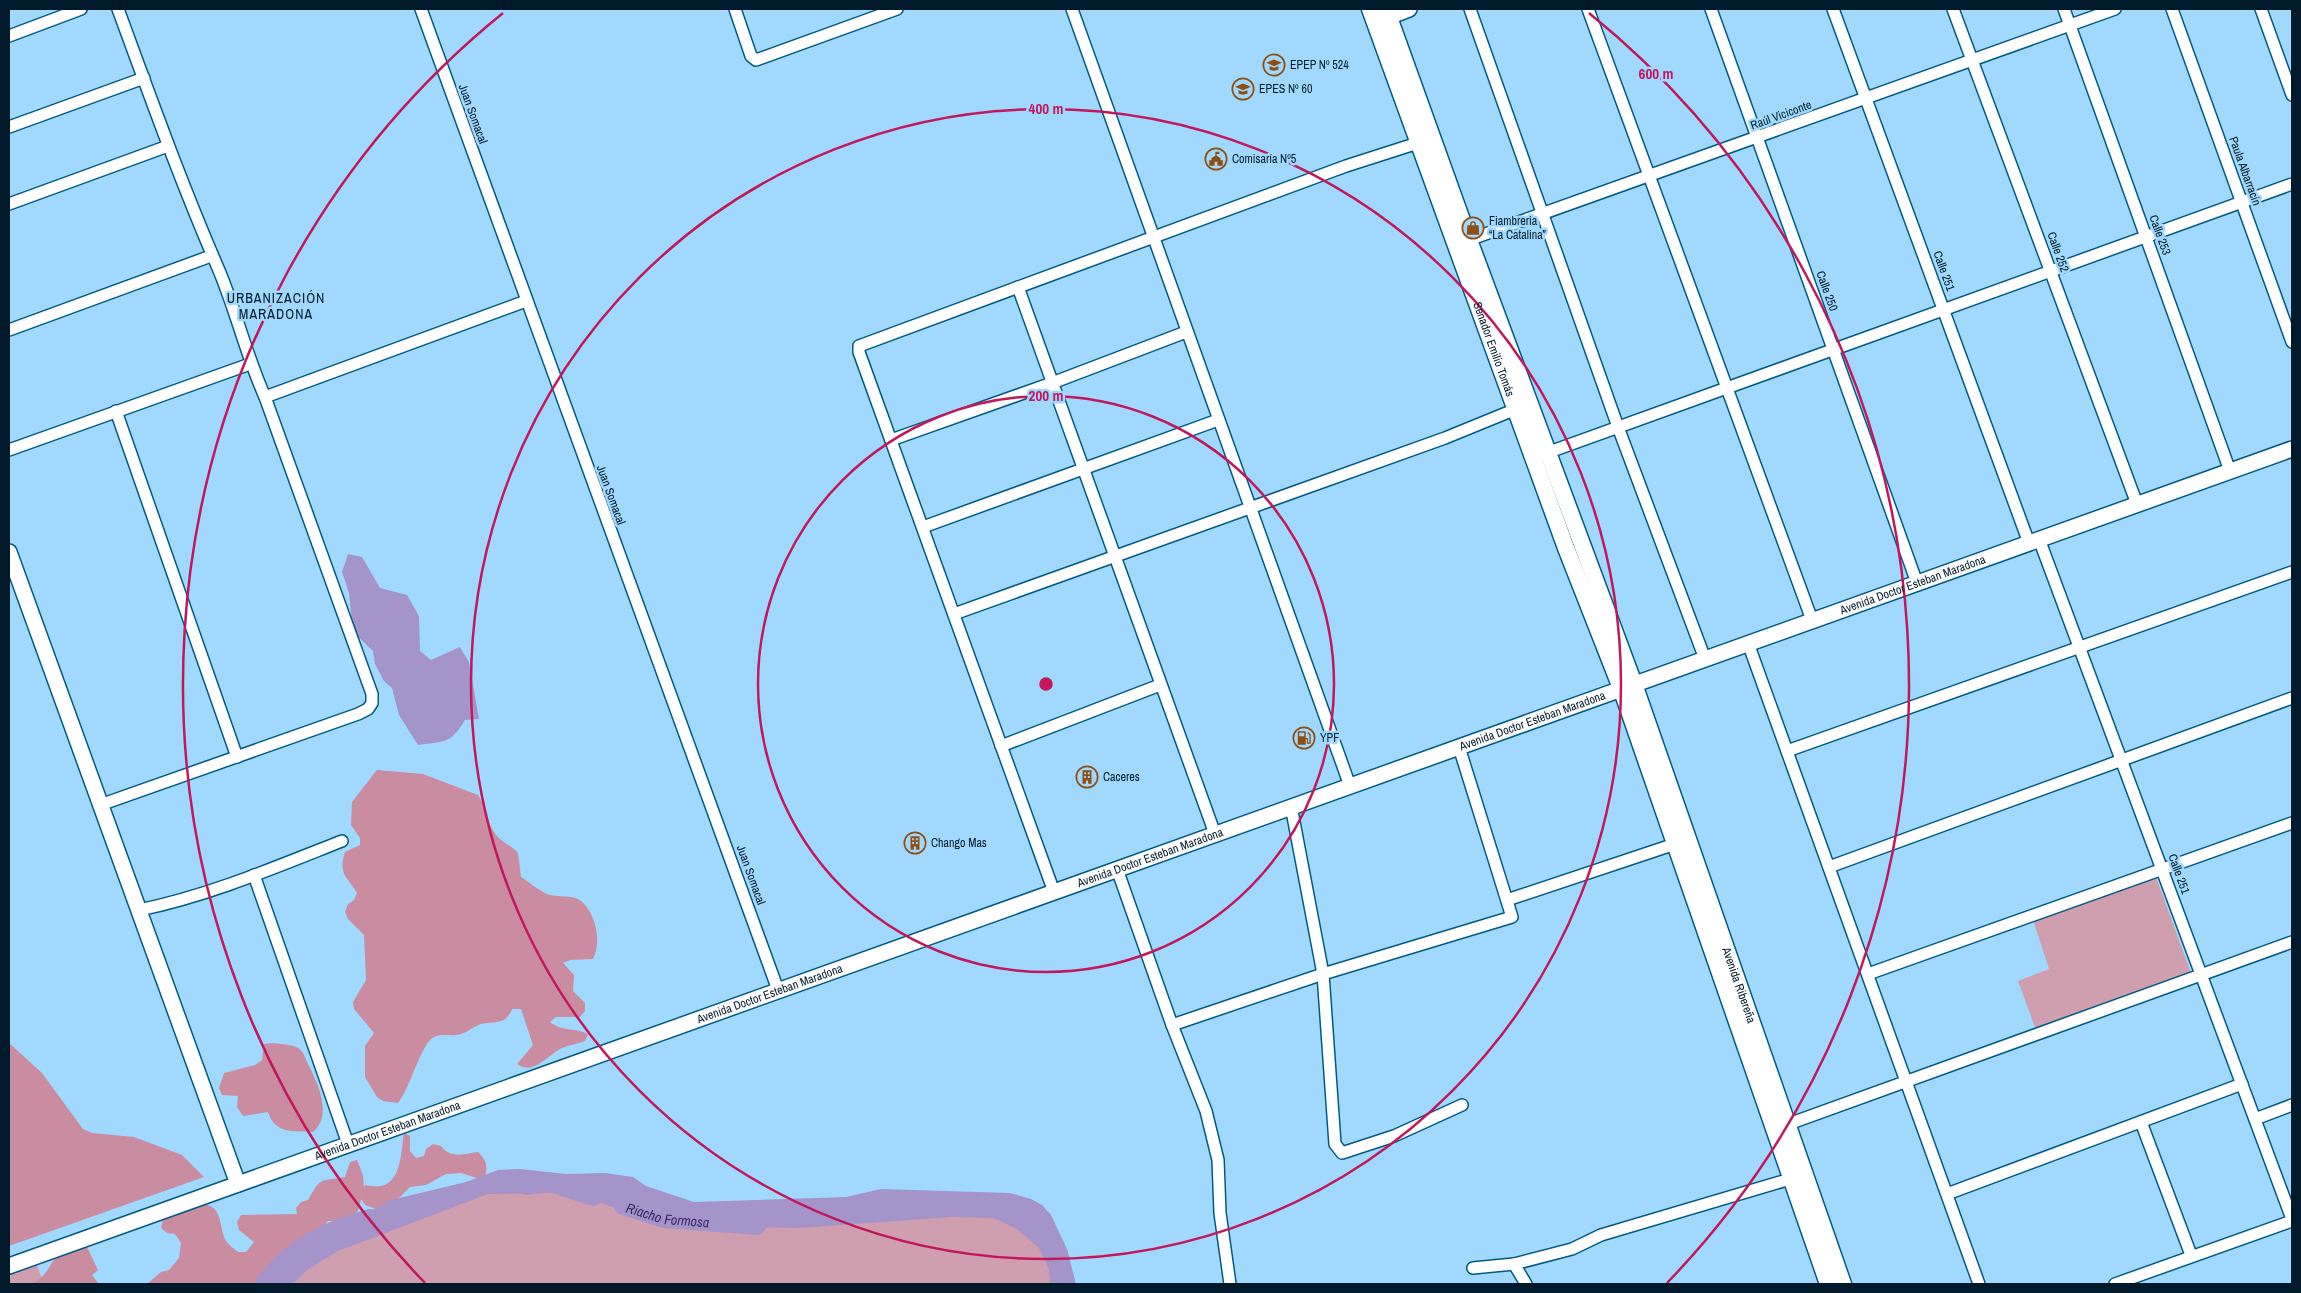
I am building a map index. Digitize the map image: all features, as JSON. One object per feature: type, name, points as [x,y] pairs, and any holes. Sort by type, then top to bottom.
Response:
[{"type":"main road","points":[[1376,12],[1409,9]]},
{"type":"main road","name":"Senador Emilio Tomás","points":[[1376,12],[1628,686]]},
{"type":"main road","name":"Senador Emilio Tomás","points":[[1462,243],[1516,409],[1541,455]]},
{"type":"main road","name":"Avenida Doctor Esteban Maradona","points":[[9,1266],[2292,448]]},
{"type":"main road","points":[[9,552],[238,1184]]},
{"type":"main road","name":"Avenida Ribereña","points":[[1628,686],[1781,1127],[1799,1177],[1843,1284]]},
{"type":"main road","name":"Avenida Ribereña","points":[[1799,1177],[1828,1284]]},
{"type":"street","points":[[9,36],[81,9]]},
{"type":"street","points":[[100,805],[358,714],[368,709],[372,703],[372,694],[265,397],[250,364],[235,315],[168,146],[118,9]]},
{"type":"street","name":"Juan Somacal","points":[[421,9],[778,990]]},
{"type":"street","points":[[735,9],[751,56],[756,60],[897,9]]},
{"type":"street","points":[[1072,9],[1350,786]]},
{"type":"street","points":[[1470,9],[1618,427],[1705,659]]},
{"type":"street","points":[[1588,9],[1812,620]]},
{"type":"street","name":"Calle 250","points":[[1711,9],[1917,583]]},
{"type":"street","name":"Calle 251","points":[[1833,9],[1944,310],[2034,541],[2079,647],[2122,760],[2292,1220]]},
{"type":"street","name":"Calle 252","points":[[1953,9],[2137,504]]},
{"type":"street","name":"Calle 253","points":[[2064,9],[2230,471]]},
{"type":"street","name":"Raúl Viciconte","points":[[1462,243],[2115,9]]},
{"type":"street","name":"Paula Albarracín","points":[[2172,9],[2292,342]]},
{"type":"street","points":[[2261,9],[2292,95]]},
{"type":"street","points":[[9,127],[144,78]]},
{"type":"street","points":[[1054,892],[859,352],[859,346],[1346,166],[1425,140]]},
{"type":"street","points":[[9,204],[168,146]]},
{"type":"street","points":[[1541,455],[2292,184]]},
{"type":"street","points":[[9,330],[212,256]]},
{"type":"street","points":[[1018,287],[1214,834]]},
{"type":"street","points":[[265,397],[526,301]]},
{"type":"street","points":[[891,440],[1052,383],[1186,332]]},
{"type":"street","points":[[9,450],[250,364]]},
{"type":"street","points":[[954,614],[1445,438],[1516,409]]},
{"type":"street","points":[[116,411],[237,757]]},
{"type":"street","points":[[923,527],[1218,420]]},
{"type":"street","points":[[1787,751],[2292,572]]},
{"type":"street","points":[[1748,643],[1978,1284]]},
{"type":"street","points":[[1001,746],[1160,685]]},
{"type":"street","points":[[1829,867],[2292,698]]},
{"type":"street","points":[[1172,1025],[1322,974],[1512,917],[1459,747]]},
{"type":"street","points":[[1291,806],[1322,974],[1335,1144],[1342,1153],[1394,1136],[1462,1105]]},
{"type":"street","points":[[1868,974],[2292,824]]},
{"type":"street","points":[[139,910],[158,907],[254,875],[342,841]]},
{"type":"street","points":[[1507,900],[1682,842]]},
{"type":"street","points":[[1117,869],[1172,1025],[1206,1111],[1218,1160],[1220,1213],[1230,1284]]},
{"type":"street","points":[[254,875],[348,1144]]},
{"type":"street","points":[[1781,1127],[2292,942]]},
{"type":"street","points":[[1946,1194],[2242,1084]]},
{"type":"street","points":[[2255,1119],[2292,1106]]},
{"type":"street","points":[[2141,1122],[2192,1255]]},
{"type":"street","points":[[1473,1268],[1514,1264],[1572,1249],[1601,1235],[1799,1177]]},
{"type":"street","points":[[2115,1284],[2292,1220]]},
{"type":"street","points":[[1514,1264],[1526,1284]]},
{"type":"shaded area","points":[[377,770],[423,774],[478,795],[494,832],[518,853],[521,877],[547,894],[577,899],[586,906],[596,928],[596,952],[593,959],[570,960],[563,963],[574,975],[573,991],[585,1003],[585,1011],[580,1017],[556,1017],[550,1022],[559,1027],[588,1034],[585,1041],[556,1051],[535,1066],[523,1067],[517,1064],[533,1045],[521,1009],[512,1009],[504,1020],[481,1024],[458,1035],[434,1037],[429,1041],[420,1057],[407,1088],[398,1103],[383,1101],[377,1097],[365,1077],[365,1046],[374,1033],[354,1009],[353,1002],[366,980],[364,935],[348,919],[345,912],[348,904],[354,900],[357,893],[344,874],[342,865],[345,852],[360,845],[360,838],[351,825],[352,802]]},
{"type":"shaded area","points":[[2156,877],[2191,973],[2036,1030],[2018,981],[2049,969],[2033,920]]},
{"type":"shaded area","points":[[9,1043],[42,1073],[83,1129],[92,1133],[134,1137],[182,1155],[204,1177],[9,1246]]},
{"type":"shaded area","points":[[272,1043],[298,1048],[303,1053],[312,1072],[322,1099],[323,1108],[319,1125],[313,1132],[292,1131],[280,1128],[271,1119],[268,1112],[243,1116],[237,1107],[238,1096],[222,1095],[219,1088],[224,1073],[255,1065],[262,1060],[264,1044]]},
{"type":"shaded area","points":[[404,1133],[410,1136],[410,1151],[416,1158],[424,1156],[426,1149],[433,1144],[441,1146],[453,1154],[478,1152],[486,1165],[483,1180],[461,1173],[446,1174],[426,1185],[410,1187],[399,1198],[379,1210],[365,1205],[361,1199],[358,1211],[354,1215],[346,1220],[328,1221],[308,1244],[256,1284],[147,1284],[161,1272],[169,1270],[179,1258],[181,1243],[175,1234],[167,1233],[161,1228],[163,1220],[190,1207],[205,1205],[211,1207],[218,1215],[226,1241],[238,1252],[246,1252],[254,1242],[239,1230],[237,1222],[241,1215],[297,1214],[296,1208],[301,1202],[308,1200],[319,1183],[345,1177],[350,1162],[357,1160],[363,1175],[364,1187],[365,1185],[379,1186],[388,1183],[397,1172]]},
{"type":"shaded area","points":[[550,1183],[664,1219],[749,1227],[978,1208],[1046,1243],[1057,1284],[265,1284],[462,1193]]},
{"type":"shaded area","points":[[78,1243],[86,1245],[98,1270],[92,1275],[99,1284],[30,1284],[46,1273],[56,1256],[61,1252],[72,1248],[81,1249]]},
{"type":"shaded area","points":[[36,1262],[42,1279],[30,1284],[9,1284],[9,1272]]},
{"type":"water","points":[[348,554],[362,557],[380,588],[407,595],[419,616],[420,651],[431,660],[460,647],[469,662],[479,719],[465,720],[455,733],[446,740],[418,745],[399,715],[392,688],[384,681],[375,664],[373,651],[353,632],[349,593],[342,572]]},
{"type":"water","points":[[520,1169],[566,1174],[605,1173],[633,1177],[646,1186],[694,1202],[846,1197],[881,1189],[1010,1193],[1031,1199],[1042,1205],[1051,1215],[1067,1249],[1076,1284],[1050,1284],[1049,1269],[1039,1248],[1017,1229],[993,1218],[952,1217],[800,1228],[740,1227],[690,1222],[633,1212],[609,1206],[550,1183],[552,1193],[488,1194],[338,1251],[307,1270],[293,1284],[256,1284],[257,1277],[266,1268],[301,1247],[391,1200],[466,1182],[498,1170]]},
{"type":"waterway","name":"Riacho Formosa","points":[[527,1186],[550,1183],[593,1197]]},
{"type":"waterway","name":"Riacho Formosa","points":[[623,1206],[664,1219],[757,1226]]},
{"type":"waterway","name":"Riacho Formosa","points":[[265,1284],[274,1271],[298,1250],[325,1234],[370,1218]]},
{"type":"place","name":"EPEP Nº 524","points":[[1274,65]]},
{"type":"place","name":"EPES Nº 60","points":[[1243,89]]},
{"type":"place","name":"Comisaría Nº5","points":[[1216,159]]},
{"type":"place","name":"Fiambreria “La Catalina”","points":[[1473,228]]},
{"type":"place","name":"YPF","points":[[1304,738]]},
{"type":"place","name":"Caceres","points":[[1087,777]]},
{"type":"place","name":"Chango Mas","points":[[915,843]]},
{"type":"district","name":"URBANIZACIÓN MARADONA","points":[[276,306]]}]
